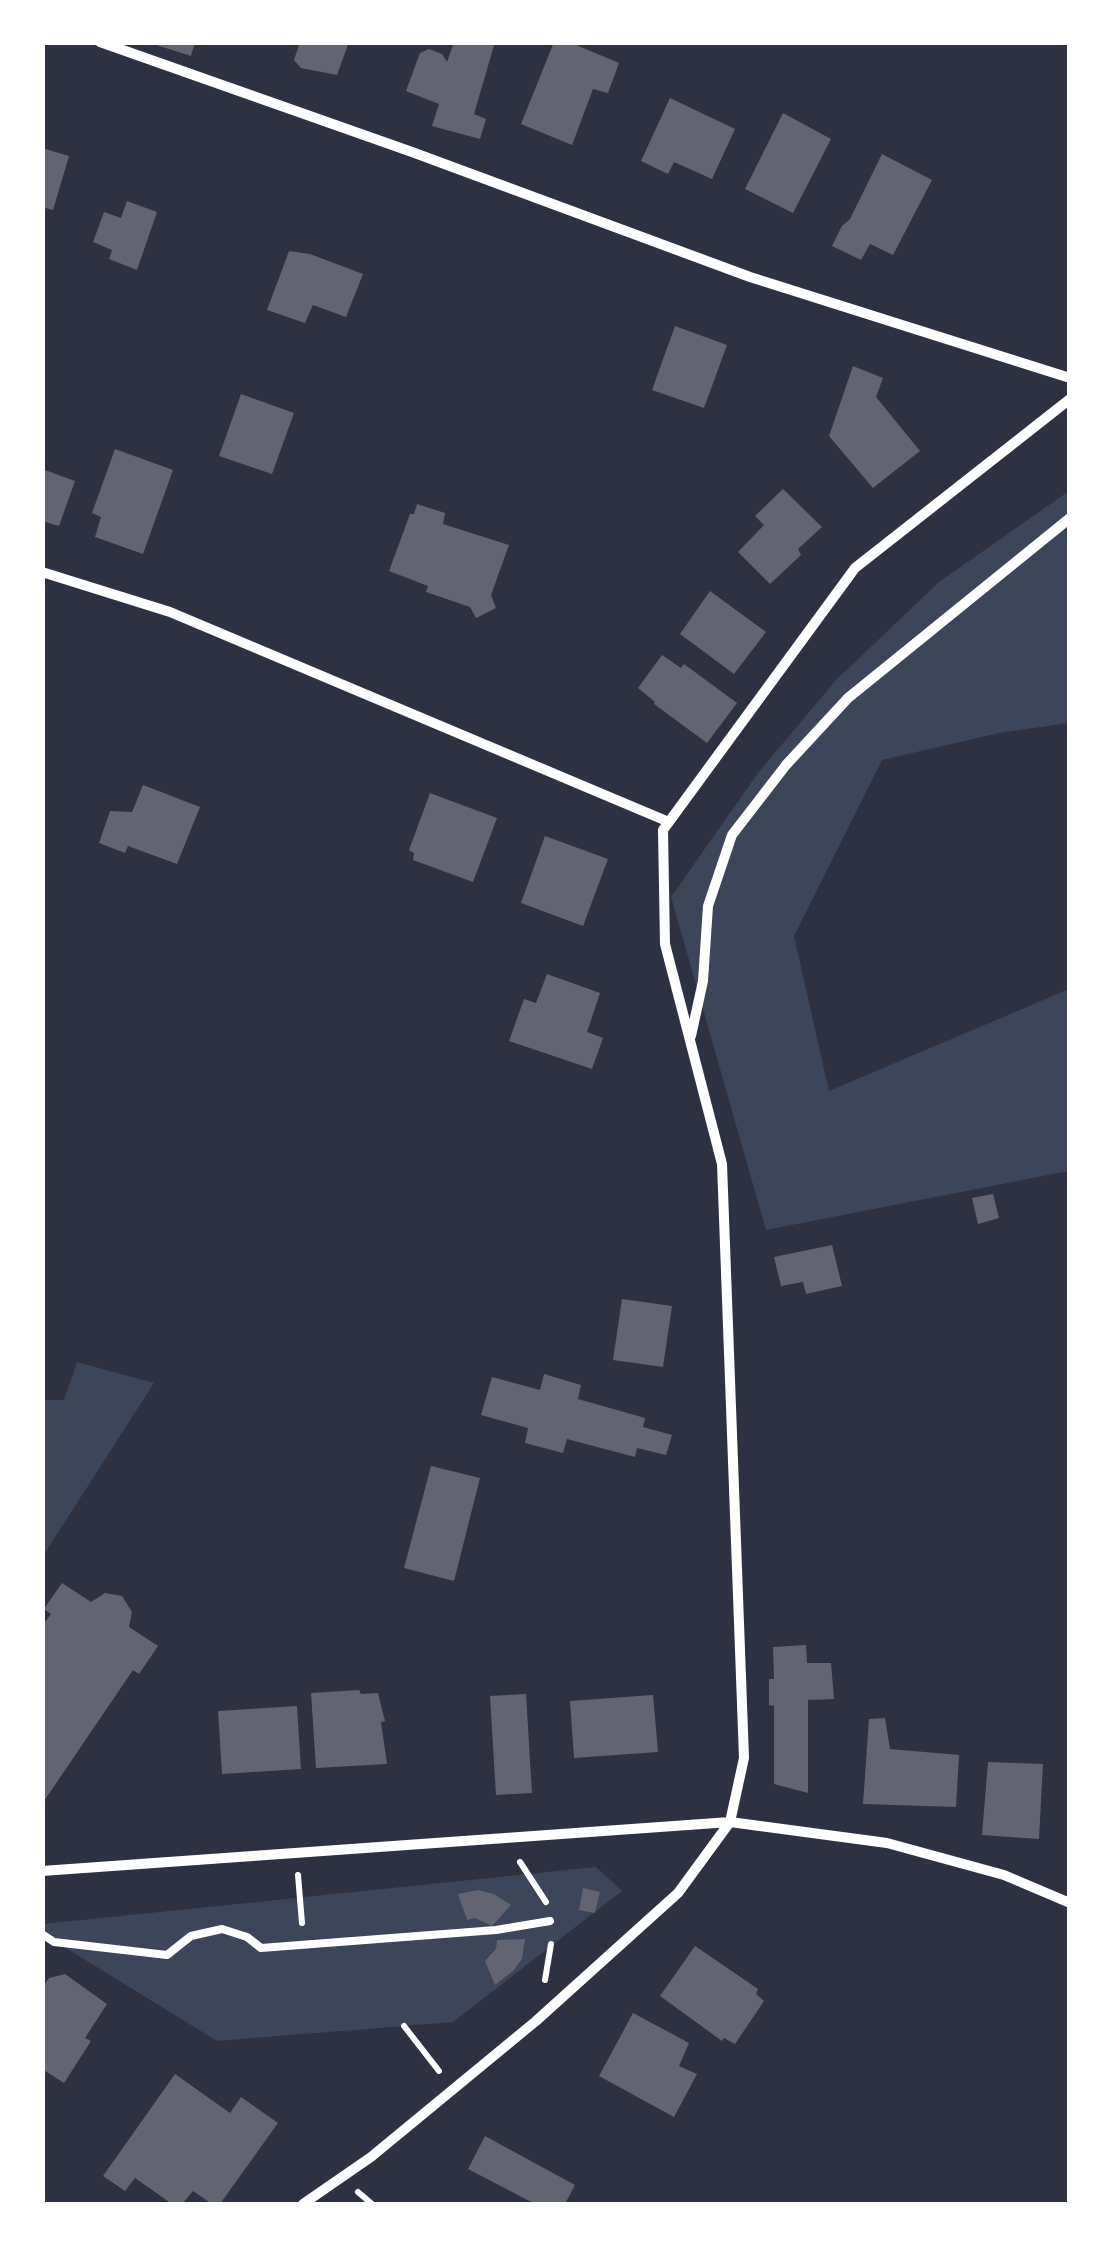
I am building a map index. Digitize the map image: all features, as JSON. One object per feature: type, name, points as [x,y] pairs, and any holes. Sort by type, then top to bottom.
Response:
[{"type":"street","points":[[100,42],[750,277],[1070,378]]},
{"type":"street","points":[[302,2204],[371,2157],[536,2021],[678,1893],[730,1822],[744,1758],[722,1164],[665,944],[666,826],[855,568],[1070,399]]},
{"type":"street","points":[[689,1042],[703,982],[708,906],[732,835],[786,765],[848,698],[1070,518]]},
{"type":"street","points":[[42,572],[170,612],[666,826]]},
{"type":"street","points":[[42,1871],[730,1822],[887,1843],[1004,1876],[1070,1903]]},
{"type":"lane","points":[[42,1934],[54,1942],[167,1955],[191,1936],[222,1930],[247,1937],[261,1948],[496,1930],[550,1921]]},
{"type":"path","points":[[530,1874],[536,1883]]},
{"type":"path","points":[[300,1888],[301,1900]]},
{"type":"path","points":[[548,1966],[550,1953]]},
{"type":"path","points":[[404,2026],[452,2088]]},
{"type":"shaded area","points":[[1069,491],[1069,723],[999,733],[882,760],[794,936],[829,1091],[1069,989],[1069,1171],[766,1230],[671,897],[758,773],[836,680],[939,582]]},
{"type":"shaded area","points":[[77,1362],[154,1383],[43,1556],[43,1400],[64,1400]]},
{"type":"shaded area","points":[[596,1867],[622,1891],[453,2022],[217,2041],[43,1934],[43,1924]]},
{"type":"building","points":[[195,42],[191,56],[150,43]]},
{"type":"building","points":[[300,42],[349,42],[337,75],[301,68],[294,60]]},
{"type":"building","points":[[454,42],[495,42],[474,114],[486,119],[480,139],[432,126],[439,104],[406,91],[420,53],[429,49],[442,54],[447,62]]},
{"type":"building","points":[[554,42],[569,42],[619,63],[608,93],[593,89],[572,145],[521,124]]},
{"type":"building","points":[[670,98],[735,129],[712,179],[674,162],[668,174],[641,161]]},
{"type":"building","points":[[783,113],[831,139],[793,213],[745,189]]},
{"type":"building","points":[[42,148],[69,156],[53,210],[42,207]]},
{"type":"building","points":[[882,154],[932,180],[893,255],[870,244],[861,260],[832,246]]},
{"type":"building","points":[[127,201],[157,212],[137,270],[109,259],[112,250],[93,242],[104,212],[121,218]]},
{"type":"building","points":[[289,251],[310,254],[363,274],[346,317],[313,305],[305,323],[267,310]]},
{"type":"building","points":[[675,326],[727,345],[704,408],[652,390]]},
{"type":"building","points":[[853,366],[883,378],[876,397],[920,451],[873,488],[829,436]]},
{"type":"building","points":[[241,394],[294,413],[272,474],[219,456]]},
{"type":"building","points":[[115,449],[173,470],[143,554],[95,537],[101,517],[92,513]]},
{"type":"building","points":[[42,469],[75,481],[59,526],[42,521]]},
{"type":"building","points":[[783,489],[822,527],[798,549],[801,555],[770,584],[738,552],[764,525],[755,516]]},
{"type":"building","points":[[417,504],[445,513],[443,524],[509,545],[491,595],[496,608],[476,618],[470,607],[426,592],[428,586],[389,571]]},
{"type":"building","points":[[710,591],[766,632],[734,674],[680,634]]},
{"type":"building","points":[[662,655],[681,668],[684,664],[737,703],[707,743],[638,688]]},
{"type":"building","points":[[143,785],[200,807],[177,864],[128,846],[125,853],[99,843],[110,811],[132,812]]},
{"type":"building","points":[[430,793],[497,818],[473,882],[413,860],[414,853],[409,850]]},
{"type":"building","points":[[545,836],[608,859],[583,926],[521,903]]},
{"type":"building","points":[[547,974],[600,993],[587,1032],[603,1038],[592,1069],[509,1041],[524,999],[536,1003]]},
{"type":"building","points":[[993,1194],[999,1218],[978,1224],[972,1198]]},
{"type":"building","points":[[832,1245],[842,1286],[806,1294],[803,1282],[781,1286],[774,1257]]},
{"type":"building","points":[[622,1299],[672,1306],[663,1367],[613,1360]]},
{"type":"building","points":[[544,1374],[581,1385],[578,1399],[645,1418],[643,1427],[672,1435],[666,1455],[637,1448],[635,1457],[567,1439],[563,1453],[525,1443],[528,1428],[481,1415],[492,1377],[540,1390]]},
{"type":"building","points":[[431,1466],[480,1478],[454,1581],[404,1568]]},
{"type":"building","points":[[62,1583],[91,1602],[105,1593],[122,1596],[132,1612],[129,1627],[158,1646],[139,1674],[133,1670],[42,1804],[42,1626],[51,1614],[44,1609]]},
{"type":"building","points":[[806,1645],[807,1663],[831,1663],[834,1699],[808,1700],[808,1793],[774,1784],[774,1706],[769,1705],[769,1679],[774,1679],[773,1647]]},
{"type":"building","points":[[359,1690],[361,1694],[378,1693],[385,1721],[381,1722],[387,1764],[316,1768],[311,1693]]},
{"type":"building","points":[[526,1694],[532,1793],[496,1795],[490,1696]]},
{"type":"building","points":[[653,1695],[658,1752],[574,1758],[570,1701]]},
{"type":"building","points":[[297,1706],[301,1769],[222,1774],[218,1711]]},
{"type":"building","points":[[885,1718],[890,1749],[959,1755],[956,1807],[863,1804],[869,1719]]},
{"type":"building","points":[[988,1762],[1043,1764],[1039,1839],[982,1835]]},
{"type":"building","points":[[583,1888],[600,1892],[595,1913],[579,1910]]},
{"type":"building","points":[[478,1890],[511,1905],[492,1926],[475,1918],[467,1920],[458,1894]]},
{"type":"building","points":[[525,1939],[522,1959],[495,1985],[485,1961],[496,1949],[497,1940]]},
{"type":"building","points":[[695,1946],[758,1989],[756,1994],[764,2001],[735,2044],[724,2038],[722,2041],[660,1996]]},
{"type":"building","points":[[65,1974],[107,2004],[85,2038],[91,2041],[64,2083],[42,2069],[42,1988],[49,1978]]},
{"type":"building","points":[[633,2013],[689,2043],[679,2066],[697,2074],[674,2117],[599,2076]]},
{"type":"building","points":[[175,2074],[230,2113],[241,2097],[278,2123],[220,2204],[212,2204],[193,2191],[182,2204],[172,2204],[135,2178],[125,2191],[103,2176]]},
{"type":"building","points":[[485,2136],[575,2185],[565,2204],[535,2204],[468,2169]]}]
